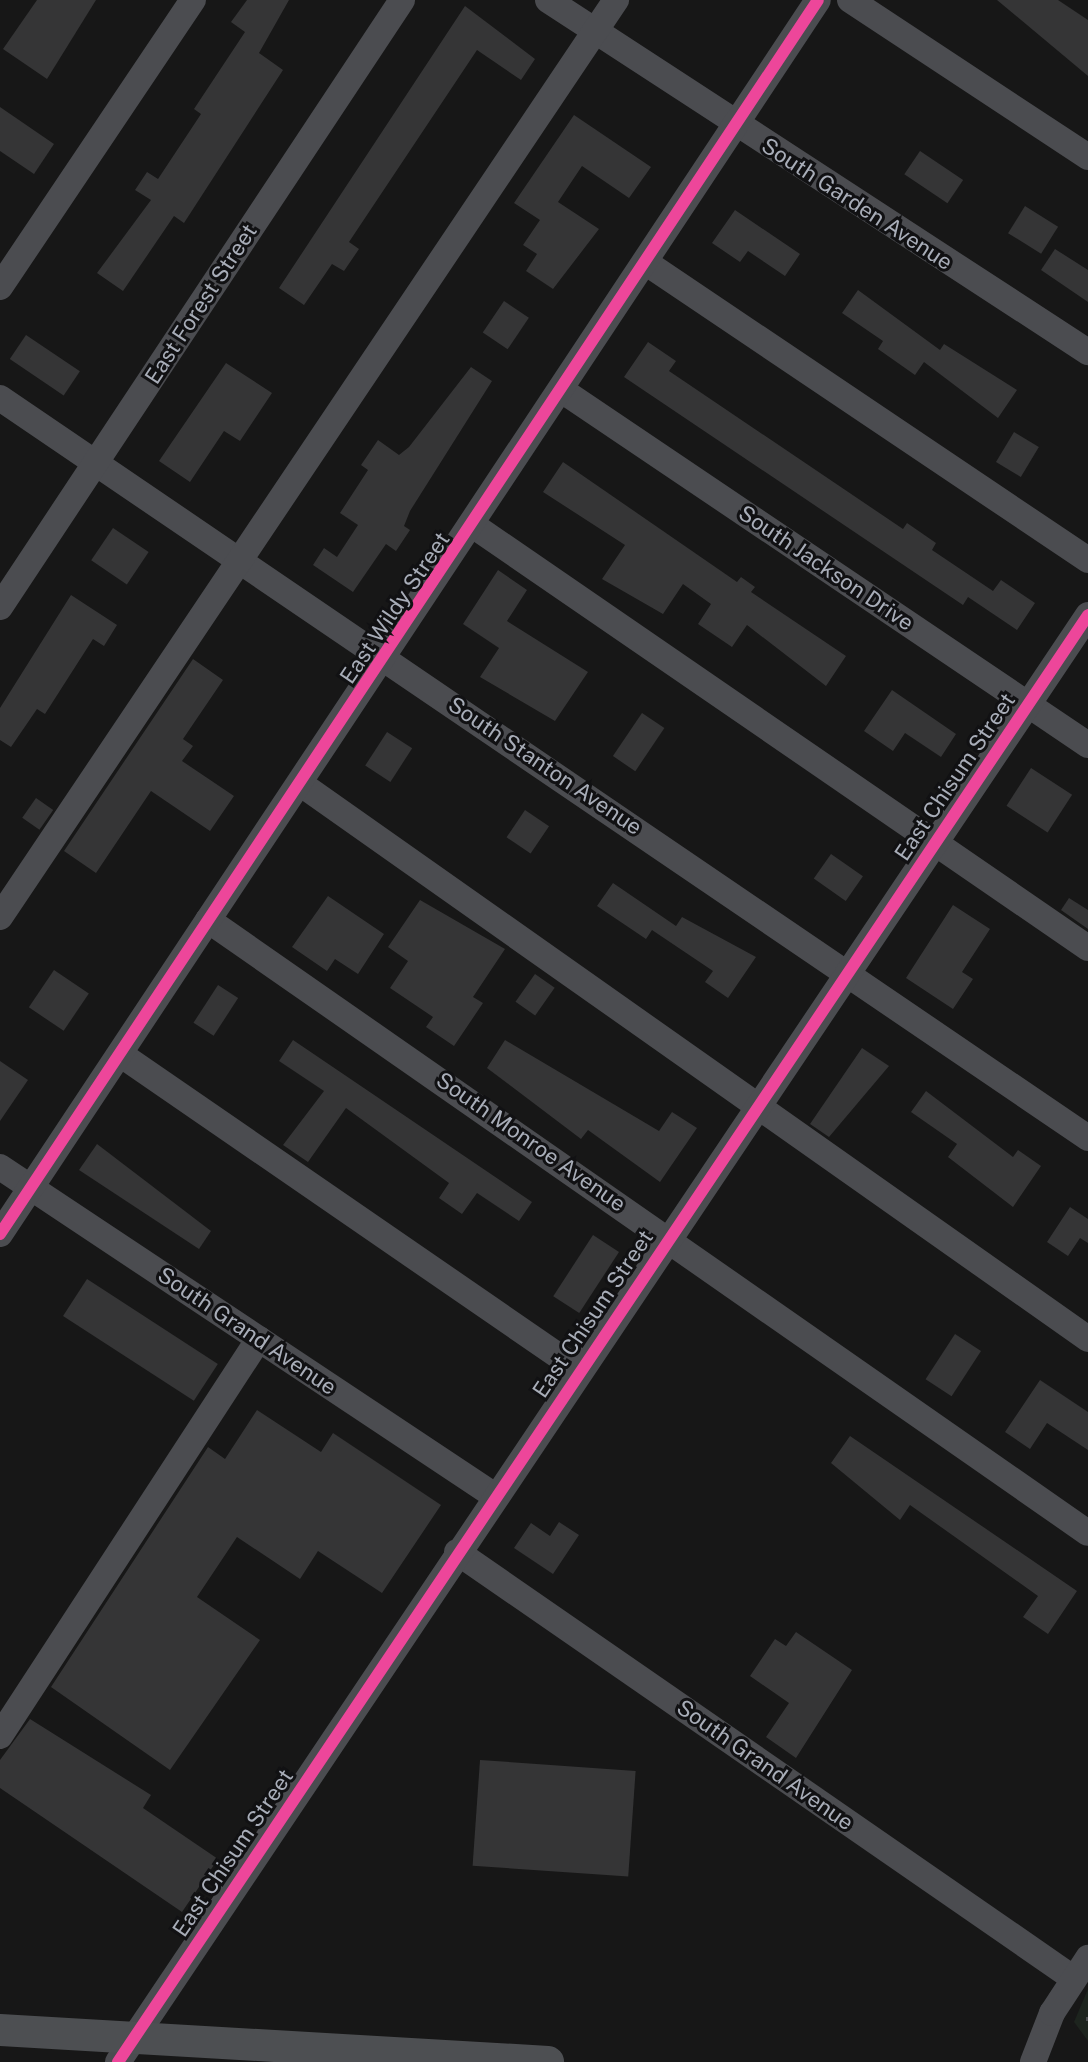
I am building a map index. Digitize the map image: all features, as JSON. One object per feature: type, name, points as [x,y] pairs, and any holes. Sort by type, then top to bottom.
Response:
[{"type":"main road","points":[[0,2030],[126,2050],[548,2062]]},
{"type":"street","points":[[0,287],[193,0]]},
{"type":"street","name":"East Forest Street","points":[[0,607],[402,0]]},
{"type":"street","name":"South Garden Avenue","points":[[548,0],[733,124],[1088,352]]},
{"type":"street","points":[[0,917],[616,0]]},
{"type":"street","name":"East Wildy Street","points":[[0,1234],[208,920],[387,658],[563,391],[733,124],[818,0]]},
{"type":"street","points":[[850,0],[1088,157]]},
{"type":"street","points":[[645,262],[1088,560]]},
{"type":"street","name":"South Jackson Drive","points":[[563,391],[1088,745]]},
{"type":"street","name":"South Stanton Avenue","points":[[0,398],[387,658],[1088,1138]]},
{"type":"street","points":[[474,526],[937,840],[1088,948]]},
{"type":"street","name":"East Chisum Street","points":[[126,2050],[1088,615]]},
{"type":"street","points":[[301,784],[1088,1339]]},
{"type":"street","name":"South Monroe Avenue","points":[[208,920],[669,1237],[683,1255],[1088,1533]]},
{"type":"street","points":[[120,1054],[579,1370]]},
{"type":"street","name":"South Grand Avenue","points":[[0,1167],[495,1496]]},
{"type":"street","points":[[0,1736],[259,1339]]},
{"type":"street","name":"South Grand Avenue","points":[[457,1552],[1081,1968]]},
{"type":"street","points":[[1033,2062],[1081,1968]]},
{"type":"path","points":[[1088,2017],[1088,2026]]},
{"type":"shaded area","points":[[1088,1989],[1088,2041],[1074,2022]]},
{"type":"building","points":[[37,0],[96,0],[47,79],[3,49]]},
{"type":"building","points":[[247,0],[289,0],[259,53],[283,70],[184,223],[174,216],[123,291],[97,273],[151,200],[135,190],[147,172],[158,179],[201,114],[194,109],[245,32],[231,22]]},
{"type":"building","points":[[997,0],[1058,0],[1088,20],[1088,76]]},
{"type":"building","points":[[465,6],[535,59],[521,80],[477,50],[349,242],[359,249],[344,271],[332,264],[304,305],[279,288]]},
{"type":"building","points":[[0,107],[54,144],[34,174],[0,151]]},
{"type":"building","points":[[574,115],[651,167],[629,198],[582,166],[558,202],[599,229],[553,289],[526,271],[537,254],[523,245],[540,220],[514,203]]},
{"type":"building","points":[[920,151],[963,180],[947,203],[904,174]]},
{"type":"building","points":[[1025,206],[1058,227],[1041,254],[1008,233]]},
{"type":"building","points":[[735,210],[800,254],[785,276],[748,251],[740,262],[712,243]]},
{"type":"building","points":[[1055,249],[1088,270],[1088,302],[1041,270]]},
{"type":"building","points":[[858,290],[940,350],[944,344],[1017,390],[998,418],[924,362],[915,375],[878,349],[883,341],[842,313]]},
{"type":"building","points":[[504,301],[529,318],[508,349],[483,333]]},
{"type":"building","points":[[26,335],[80,371],[64,395],[10,359]]},
{"type":"building","points":[[648,342],[676,361],[669,371],[903,529],[907,523],[936,543],[932,550],[993,591],[1001,580],[1035,603],[1017,630],[968,597],[963,605],[624,377]]},
{"type":"building","points":[[226,363],[272,393],[240,441],[224,431],[190,482],[159,461]]},
{"type":"building","points":[[471,367],[492,381],[410,511],[404,526],[410,530],[396,551],[386,544],[353,592],[313,565],[324,548],[337,557],[358,525],[340,513],[368,470],[361,465],[378,440],[399,455],[409,447]]},
{"type":"building","points":[[1014,432],[1039,447],[1021,477],[996,462]]},
{"type":"building","points":[[563,462],[737,582],[741,577],[755,587],[751,592],[846,656],[826,686],[747,625],[732,647],[698,624],[711,604],[683,584],[663,614],[602,579],[625,545],[543,492]]},
{"type":"building","points":[[113,528],[149,552],[127,584],[91,560]]},
{"type":"building","points":[[498,570],[527,590],[507,621],[588,672],[555,721],[480,677],[499,648],[463,624]]},
{"type":"building","points":[[71,595],[117,625],[104,646],[93,639],[45,714],[37,709],[11,747],[0,740],[0,708]]},
{"type":"building","points":[[193,659],[223,680],[183,739],[193,746],[182,761],[234,796],[210,831],[151,791],[96,873],[64,851]]},
{"type":"building","points":[[892,690],[956,734],[941,757],[905,733],[893,751],[864,731]]},
{"type":"building","points":[[642,713],[664,728],[635,771],[613,756]]},
{"type":"building","points":[[387,732],[412,748],[390,782],[365,766]]},
{"type":"building","points":[[1031,768],[1072,795],[1048,832],[1006,806]]},
{"type":"building","points":[[36,798],[53,810],[39,830],[22,818]]},
{"type":"building","points":[[525,810],[549,826],[531,854],[507,837]]},
{"type":"building","points":[[831,854],[863,876],[846,901],[814,879]]},
{"type":"building","points":[[613,883],[676,926],[682,917],[756,957],[728,998],[705,982],[713,971],[652,930],[646,939],[597,906]]},
{"type":"building","points":[[328,896],[384,934],[358,974],[335,959],[327,971],[292,947]]},
{"type":"building","points":[[1069,898],[1088,910],[1088,929],[1061,910]]},
{"type":"building","points":[[420,900],[505,949],[473,997],[483,1003],[454,1046],[426,1027],[433,1017],[390,988],[408,961],[388,947]]},
{"type":"building","points":[[953,905],[990,929],[962,972],[973,979],[953,1009],[906,978]]},
{"type":"building","points":[[54,970],[89,993],[64,1031],[29,1007]]},
{"type":"building","points":[[535,974],[555,988],[535,1016],[515,1002]]},
{"type":"building","points":[[218,985],[238,998],[214,1036],[193,1023]]},
{"type":"building","points":[[293,1040],[532,1202],[519,1221],[477,1193],[462,1214],[439,1198],[449,1183],[346,1108],[308,1162],[283,1145],[324,1091],[279,1061]]},
{"type":"building","points":[[505,1040],[659,1131],[672,1112],[697,1128],[660,1182],[588,1130],[581,1139],[487,1068]]},
{"type":"building","points":[[862,1048],[889,1066],[829,1137],[810,1124]]},
{"type":"building","points":[[0,1061],[28,1080],[0,1121]]},
{"type":"building","points":[[926,1091],[1013,1157],[1018,1150],[1041,1166],[1013,1207],[948,1157],[957,1144],[911,1112]]},
{"type":"building","points":[[97,1144],[211,1231],[199,1249],[79,1170]]},
{"type":"building","points":[[1070,1207],[1088,1219],[1088,1243],[1080,1238],[1068,1256],[1047,1242]]},
{"type":"building","points":[[593,1235],[619,1252],[579,1313],[553,1296]]},
{"type":"building","points":[[87,1279],[218,1364],[194,1401],[63,1316]]},
{"type":"building","points":[[955,1334],[981,1351],[952,1396],[926,1379]]},
{"type":"building","points":[[1040,1380],[1088,1412],[1088,1450],[1047,1423],[1030,1449],[1005,1432]]},
{"type":"building","points":[[257,1410],[321,1452],[333,1433],[441,1505],[382,1593],[318,1551],[300,1579],[237,1537],[197,1597],[260,1640],[170,1770],[51,1687],[208,1447],[225,1459]]},
{"type":"building","points":[[850,1436],[1077,1591],[1048,1634],[1023,1617],[1038,1596],[910,1505],[900,1520],[831,1463]]},
{"type":"building","points":[[559,1522],[579,1535],[553,1574],[514,1548],[531,1523],[550,1536]]},
{"type":"building","points":[[796,1632],[852,1670],[796,1758],[766,1737],[789,1703],[750,1676],[775,1639],[786,1646]]},
{"type":"building","points":[[30,1719],[151,1795],[143,1808],[218,1859],[182,1912],[0,1788],[0,1760]]},
{"type":"building","points":[[480,1760],[636,1771],[628,1877],[473,1866]]},
{"type":"cycle path","points":[[0,1234],[818,0]]},
{"type":"cycle path","points":[[118,2062],[1088,615]]}]
